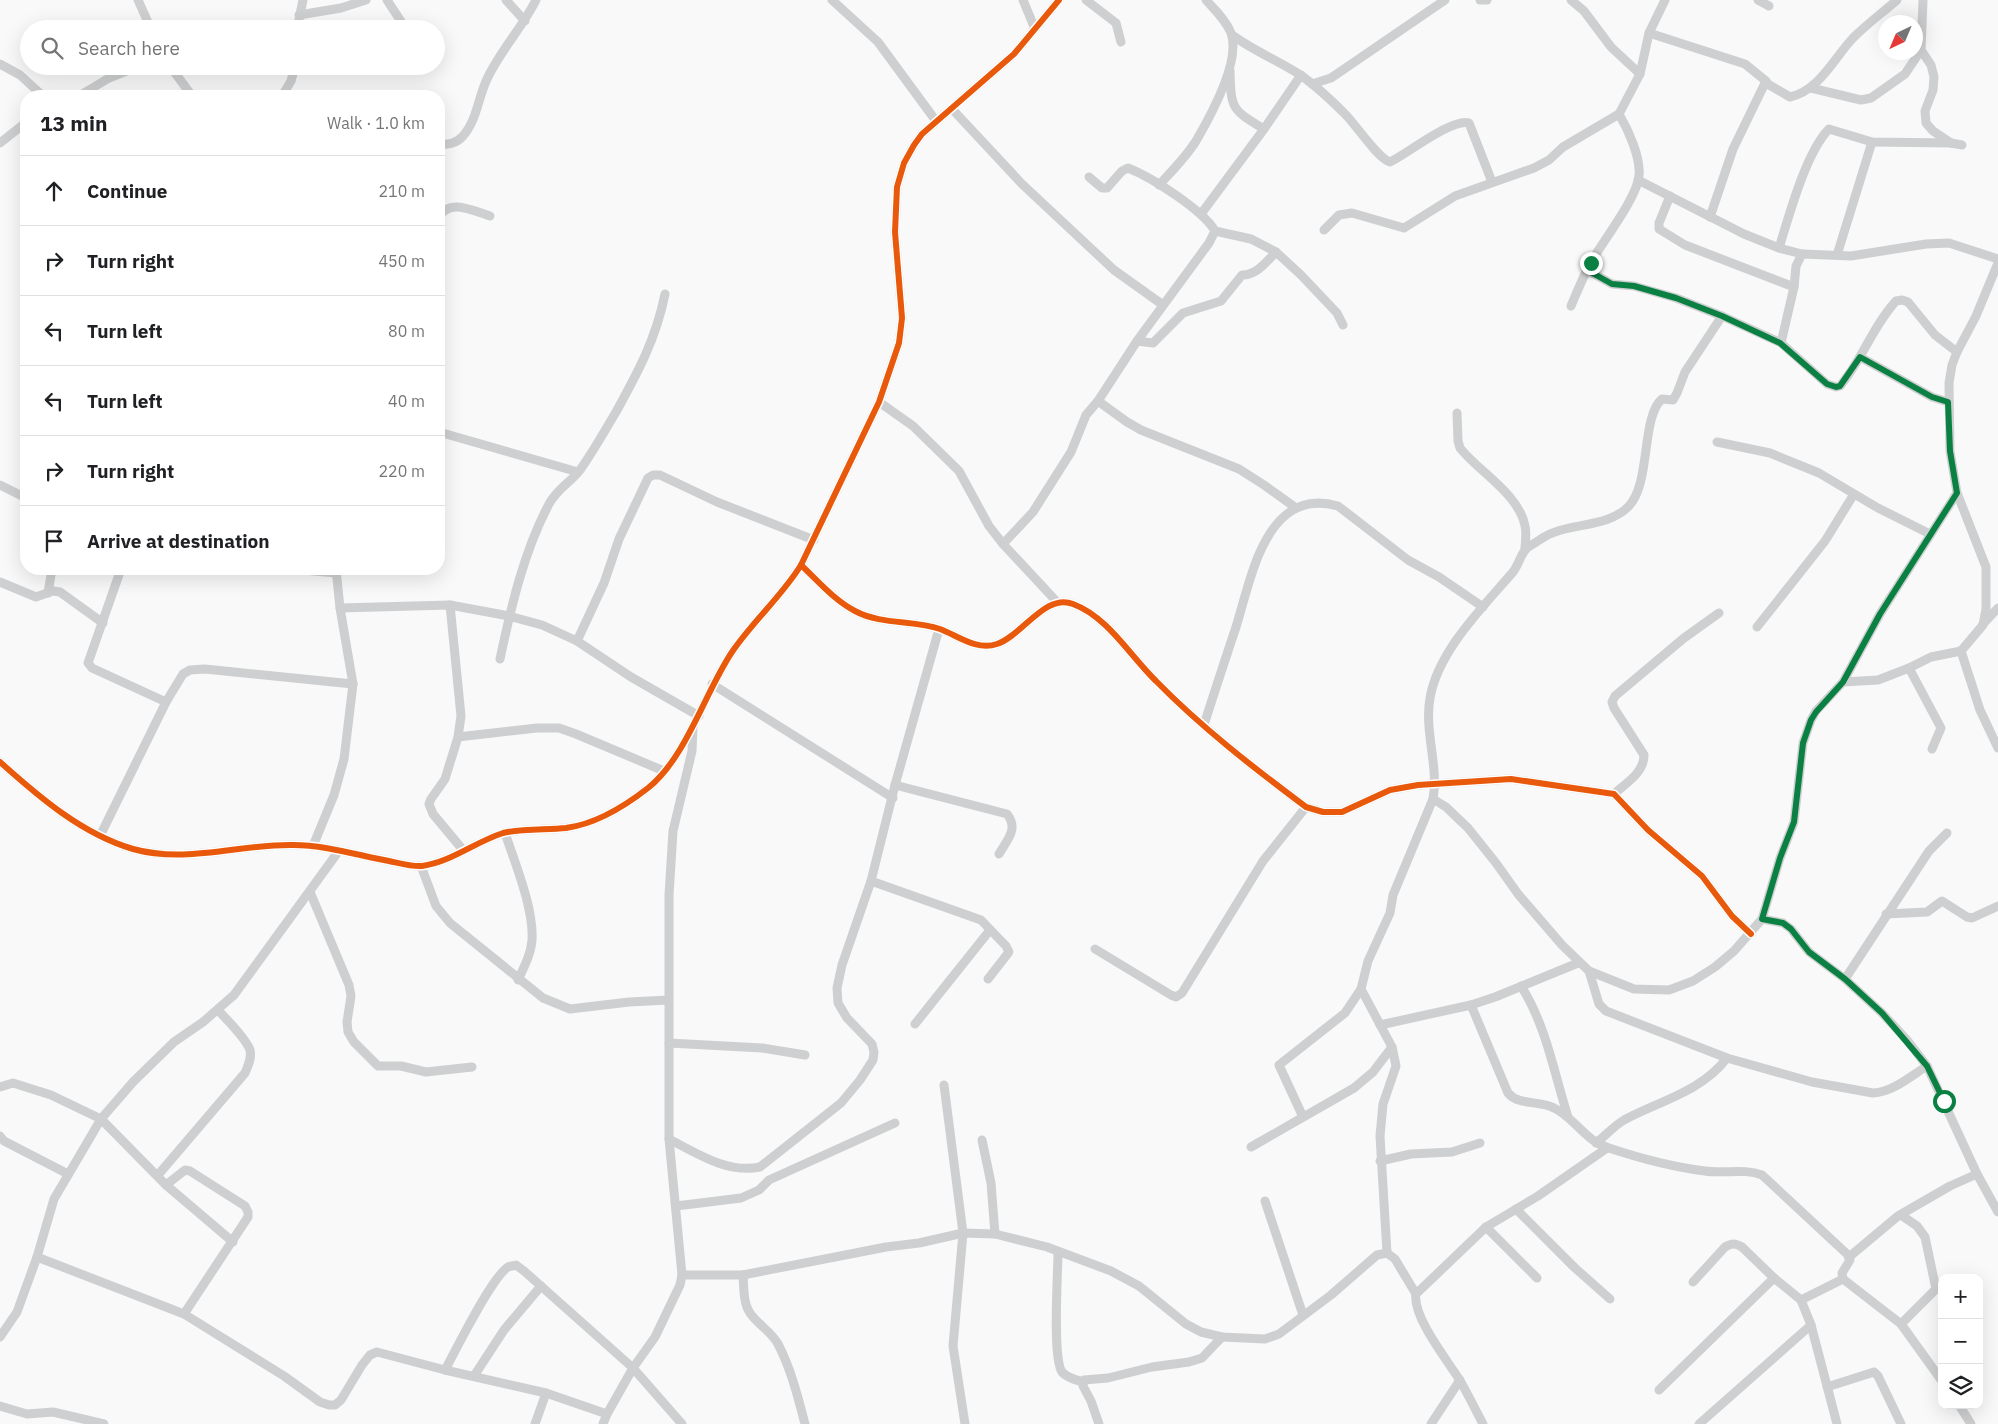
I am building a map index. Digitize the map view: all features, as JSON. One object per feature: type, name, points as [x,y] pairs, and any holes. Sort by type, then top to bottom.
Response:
[{"type":"street","points":[[138,0],[147,20]]},
{"type":"street","points":[[298,20],[303,0]]},
{"type":"street","points":[[299,15],[340,8],[366,0]]},
{"type":"street","points":[[387,0],[400,20]]},
{"type":"street","points":[[506,0],[525,22]]},
{"type":"street","points":[[445,145],[454,144],[463,136],[475,117],[486,81],[499,58],[525,22],[536,0]]},
{"type":"street","points":[[832,0],[878,42],[936,121]]},
{"type":"street","points":[[1023,0],[1035,29]]},
{"type":"street","points":[[0,762],[32,792],[100,836],[132,848],[159,855],[214,854],[292,845],[313,846],[421,866],[444,860],[505,833],[568,827],[598,819],[628,803],[650,786],[664,771],[699,716],[712,684],[750,628],[784,588],[801,564],[814,540],[861,435],[879,402],[898,343],[902,318],[895,232],[899,177],[914,145],[936,121],[952,110],[1014,54],[1059,0]]},
{"type":"street","points":[[1086,0],[1116,23],[1121,42]]},
{"type":"street","points":[[1206,0],[1225,22],[1232,35],[1256,51],[1300,75],[1350,118],[1379,156],[1390,162],[1440,131],[1464,122],[1469,123],[1492,182]]},
{"type":"street","points":[[1312,84],[1331,78],[1445,0]]},
{"type":"street","points":[[1480,0],[1487,0]]},
{"type":"street","points":[[1571,0],[1584,11],[1611,47],[1640,74]]},
{"type":"street","points":[[1324,230],[1338,215],[1352,213],[1404,228],[1455,196],[1534,168],[1549,160],[1563,147],[1618,114],[1640,74],[1649,33],[1665,0]]},
{"type":"street","points":[[1758,0],[1769,6]]},
{"type":"street","points":[[1649,33],[1745,64],[1766,83],[1790,97],[1811,88],[1869,22],[1897,0]]},
{"type":"street","points":[[1922,15],[1923,0]]},
{"type":"street","points":[[1232,35],[1231,97],[1235,109],[1264,129]]},
{"type":"street","points":[[1923,53],[1931,65],[1934,77],[1933,90],[1924,111],[1926,123],[1933,132],[1950,143]]},
{"type":"street","points":[[1811,88],[1861,100],[1871,98],[1904,74],[1914,60]]},
{"type":"street","points":[[0,64],[20,75],[36,90]]},
{"type":"street","points":[[1159,185],[1195,142],[1212,110],[1230,67]]},
{"type":"street","points":[[88,90],[116,75]]},
{"type":"street","points":[[177,75],[188,90]]},
{"type":"street","points":[[286,90],[293,75]]},
{"type":"street","points":[[1201,214],[1264,129],[1300,75]]},
{"type":"street","points":[[1710,217],[1734,149],[1766,83]]},
{"type":"street","points":[[952,110],[1022,184],[1114,270],[1163,306]]},
{"type":"street","points":[[1570,306],[1587,270],[1626,207],[1638,180],[1638,164],[1627,127],[1618,114]]},
{"type":"street","points":[[0,143],[20,127]]},
{"type":"street","points":[[1779,248],[1800,183],[1824,133],[1832,129],[1872,142],[1950,143],[1962,145]]},
{"type":"street","points":[[1837,255],[1872,142]]},
{"type":"street","points":[[1089,177],[1102,188],[1107,188],[1122,171],[1128,168],[1159,185],[1201,214],[1215,231],[1251,240],[1276,252],[1301,274],[1336,313],[1343,326]]},
{"type":"street","points":[[1638,180],[1744,234],[1779,248],[1802,254],[1851,256],[1926,244],[1949,243],[1998,259]]},
{"type":"street","points":[[1670,196],[1659,223],[1658,229],[1662,232],[1685,245],[1794,287]]},
{"type":"street","points":[[445,210],[450,207],[459,207],[490,216]]},
{"type":"street","points":[[1003,544],[1033,512],[1053,483],[1072,452],[1086,415],[1098,401],[1137,341],[1209,243],[1215,231]]},
{"type":"street","points":[[1137,341],[1153,343],[1183,314],[1221,301],[1242,275],[1250,275],[1255,272],[1276,252]]},
{"type":"street","points":[[1780,343],[1794,287],[1796,266],[1802,254]]},
{"type":"street","points":[[1983,625],[1986,609],[1986,567],[1957,493],[1950,451],[1948,402],[1952,365],[1976,316],[1998,263]]},
{"type":"street","points":[[1587,270],[1612,284],[1634,286],[1676,298],[1722,316],[1780,343],[1827,384],[1836,387],[1840,386],[1847,378],[1891,306],[1896,301],[1908,302],[1935,335],[1957,352]]},
{"type":"street","points":[[500,659],[509,616],[530,546],[549,504],[561,487],[578,472],[601,439],[635,379],[659,322],[665,294]]},
{"type":"street","points":[[1525,550],[1552,531],[1603,520],[1622,512],[1630,505],[1640,485],[1653,414],[1658,403],[1662,399],[1673,400],[1685,372],[1722,316]]},
{"type":"street","points":[[1860,357],[1932,397],[1948,402]]},
{"type":"street","points":[[1098,401],[1141,430],[1239,469],[1296,508]]},
{"type":"street","points":[[879,402],[913,426],[959,472],[989,526],[1003,544],[1057,602]]},
{"type":"street","points":[[1303,1117],[1279,1065],[1336,1022],[1345,1013],[1361,989],[1368,961],[1390,913],[1393,895],[1433,800],[1436,784],[1429,721],[1430,698],[1437,677],[1447,655],[1518,565],[1525,550],[1525,527],[1521,515],[1506,495],[1460,448],[1457,413]]},
{"type":"street","points":[[445,434],[578,472]]},
{"type":"street","points":[[1717,442],[1770,454],[1819,473],[1902,521],[1930,534]]},
{"type":"street","points":[[577,641],[604,583],[619,539],[648,478],[653,475],[660,475],[717,502],[814,540]]},
{"type":"street","points":[[0,485],[20,495]]},
{"type":"street","points":[[1433,800],[1446,807],[1468,828],[1518,894],[1578,963],[1589,971],[1634,989],[1669,990],[1693,981],[1715,967],[1734,951],[1751,934],[1762,919],[1780,858],[1794,822],[1803,743],[1811,720],[1843,682],[1880,614],[1957,493]]},
{"type":"street","points":[[1757,627],[1826,541],[1854,494]]},
{"type":"street","points":[[1204,725],[1255,565],[1271,532],[1286,515],[1296,508],[1318,503],[1338,506],[1401,555],[1439,577],[1483,607]]},
{"type":"street","points":[[801,564],[839,602],[857,613],[876,619],[939,629],[978,646],[996,645],[1011,637],[1043,610],[1057,602],[1073,604],[1098,620],[1156,681],[1204,725],[1306,807],[1323,812],[1342,812],[1390,790],[1436,784],[1511,779],[1614,794],[1648,830],[1702,876],[1732,916],[1751,934]]},
{"type":"street","points":[[48,593],[51,575]]},
{"type":"street","points":[[119,575],[88,663],[92,668],[166,702]]},
{"type":"street","points":[[313,846],[334,795],[344,759],[353,684],[336,575]]},
{"type":"street","points":[[0,582],[36,597],[53,591],[60,592],[103,623]]},
{"type":"street","points":[[450,605],[461,716],[458,737],[445,780],[429,804],[433,814],[463,850]]},
{"type":"street","points":[[340,608],[450,605],[509,616],[542,625],[577,641],[631,677],[699,716]]},
{"type":"street","points":[[1843,682],[1878,680],[1931,657],[1961,651],[1998,608]]},
{"type":"street","points":[[1614,794],[1641,770],[1644,763],[1644,755],[1614,708],[1612,702],[1615,696],[1684,638],[1719,613]]},
{"type":"street","points":[[669,1138],[700,1155],[728,1167],[750,1169],[760,1167],[841,1103],[860,1080],[873,1060],[872,1044],[847,1018],[838,1003],[837,988],[842,965],[871,881],[895,785],[939,629]]},
{"type":"street","points":[[1961,651],[1980,710],[1998,748]]},
{"type":"street","points":[[1909,668],[1941,728],[1932,749]]},
{"type":"street","points":[[100,836],[166,702],[183,674],[190,670],[204,669],[353,684]]},
{"type":"street","points":[[712,684],[893,798]]},
{"type":"street","points":[[603,1424],[633,1368],[654,1337],[680,1285],[682,1275],[669,1138],[668,896],[673,831],[692,751],[693,726]]},
{"type":"street","points":[[458,737],[537,728],[558,728],[664,771]]},
{"type":"street","points":[[895,785],[1007,814],[1013,821],[1014,828],[999,854]]},
{"type":"street","points":[[1095,949],[1171,995],[1176,997],[1182,993],[1263,861],[1306,807]]},
{"type":"street","points":[[505,833],[532,923],[532,942],[528,960],[518,980]]},
{"type":"street","points":[[1845,979],[1929,851],[1947,833]]},
{"type":"street","points":[[0,1337],[17,1312],[37,1257],[54,1199],[101,1119],[133,1082],[174,1042],[218,1010],[249,977],[338,852]]},
{"type":"street","points":[[421,866],[436,906],[442,915],[518,980],[543,998],[570,1009],[629,1002],[669,1000]]},
{"type":"street","points":[[871,881],[976,918],[1006,946],[1009,952],[988,980]]},
{"type":"street","points":[[310,892],[349,985],[351,996],[347,1022],[348,1032],[354,1042],[372,1062],[378,1066],[401,1066],[426,1072],[472,1067]]},
{"type":"street","points":[[1886,914],[1927,912],[1942,901],[1967,917],[1972,918],[1998,906]]},
{"type":"street","points":[[1762,919],[1783,923],[1791,929],[1809,952],[1845,979],[1882,1013],[1927,1066],[1977,1174],[1998,1212]]},
{"type":"street","points":[[915,1024],[990,930]]},
{"type":"street","points":[[1380,1025],[1471,1005],[1578,963]]},
{"type":"street","points":[[1589,971],[1599,1004],[1606,1010],[1727,1058],[1812,1082],[1873,1093],[1881,1092],[1893,1087],[1927,1066]]},
{"type":"street","points":[[1521,986],[1531,1002],[1540,1025],[1568,1118]]},
{"type":"street","points":[[1361,989],[1392,1047],[1396,1066],[1382,1104],[1380,1161],[1387,1253],[1394,1259],[1416,1294]]},
{"type":"street","points":[[1471,1005],[1485,1041],[1512,1098],[1518,1101],[1545,1103],[1557,1109],[1586,1136],[1607,1148],[1704,1171],[1722,1173],[1752,1171],[1762,1175],[1849,1256],[1850,1260],[1842,1273],[1843,1279],[1901,1324],[1938,1375]]},
{"type":"street","points":[[158,1175],[245,1073],[250,1060],[250,1051],[244,1041],[218,1010]]},
{"type":"street","points":[[669,1043],[762,1048],[805,1055]]},
{"type":"street","points":[[1251,1147],[1364,1081],[1392,1047]]},
{"type":"street","points":[[1596,1143],[1622,1121],[1669,1100],[1712,1076],[1727,1058]]},
{"type":"street","points":[[0,1087],[13,1083],[51,1095],[101,1119],[166,1185],[233,1242]]},
{"type":"street","points":[[944,1085],[963,1233],[953,1346],[964,1424]]},
{"type":"street","points":[[676,1206],[741,1198],[759,1190],[769,1180],[895,1123]]},
{"type":"street","points":[[0,1136],[4,1140],[68,1174]]},
{"type":"street","points":[[982,1140],[991,1183],[995,1234]]},
{"type":"street","points":[[1380,1161],[1411,1154],[1452,1152],[1480,1143]]},
{"type":"street","points":[[1483,1424],[1460,1380],[1437,1347],[1420,1314],[1415,1300],[1416,1294],[1486,1227],[1607,1148]]},
{"type":"street","points":[[166,1185],[185,1170],[190,1171],[245,1206],[248,1216],[233,1242],[184,1314]]},
{"type":"street","points":[[1849,1256],[1901,1214],[1950,1186],[1977,1174]]},
{"type":"street","points":[[1265,1201],[1303,1316]]},
{"type":"street","points":[[1516,1209],[1575,1268],[1610,1299]]},
{"type":"street","points":[[1901,1214],[1918,1226],[1925,1236],[1936,1289],[1901,1324]]},
{"type":"street","points":[[1486,1227],[1537,1278]]},
{"type":"street","points":[[682,1275],[743,1275],[886,1247],[919,1243],[963,1233],[995,1234],[1058,1252],[1111,1271],[1139,1286],[1186,1324],[1201,1332],[1222,1337],[1265,1339],[1279,1334],[1332,1295],[1377,1255],[1387,1253]]},
{"type":"street","points":[[1692,1282],[1731,1243],[1742,1246],[1774,1278],[1801,1300],[1811,1325],[1837,1424]]},
{"type":"street","points":[[1058,1252],[1057,1348],[1060,1366],[1062,1372],[1083,1382],[1099,1424]]},
{"type":"street","points":[[37,1257],[184,1314],[284,1376],[320,1402],[328,1405],[335,1405],[340,1400],[362,1365],[370,1355],[377,1352],[546,1394],[607,1414]]},
{"type":"street","points":[[445,1370],[500,1275],[509,1267],[516,1266],[633,1368],[682,1424]]},
{"type":"street","points":[[743,1275],[748,1309],[773,1335],[778,1345],[796,1388],[805,1424]]},
{"type":"street","points":[[1659,1390],[1774,1278]]},
{"type":"street","points":[[1801,1300],[1843,1279]]},
{"type":"street","points":[[474,1376],[504,1330],[541,1286]]},
{"type":"street","points":[[1699,1424],[1811,1325]]},
{"type":"street","points":[[1083,1382],[1088,1379],[1108,1378],[1202,1358],[1222,1337]]},
{"type":"street","points":[[1827,1387],[1874,1372],[1878,1376],[1901,1424]]},
{"type":"street","points":[[1431,1424],[1460,1380]]},
{"type":"street","points":[[535,1424],[546,1394]]},
{"type":"street","points":[[0,1406],[27,1414],[53,1412],[104,1424]]},
{"type":"street","points":[[1962,1409],[1971,1424]]},
{"type":"cycle path","points":[[0,762],[46,801],[96,834],[133,849],[173,855],[305,845],[422,866],[453,856],[503,833],[566,828],[588,823],[620,808],[639,795],[661,775],[673,760],[732,652],[801,565],[879,402],[899,343],[902,318],[895,232],[897,187],[904,163],[922,134],[1014,54],[1059,0]]},
{"type":"cycle path","points":[[801,565],[833,596],[855,611],[875,618],[930,626],[982,646],[990,646],[1007,639],[1034,616],[1053,604],[1063,602],[1086,610],[1108,627],[1156,681],[1229,747],[1306,807],[1323,812],[1342,812],[1390,790],[1418,785],[1511,779],[1614,794],[1648,830],[1702,876],[1732,916],[1751,934]]},
{"type":"route","points":[[1591,263],[1587,270],[1612,284],[1634,286],[1676,298],[1722,316],[1780,343],[1827,384],[1832,386],[1840,386],[1860,357],[1932,397],[1948,402],[1950,451],[1957,493],[1880,614],[1860,654],[1843,682],[1811,720],[1803,743],[1794,822],[1780,858],[1762,919],[1783,923],[1791,929],[1809,952],[1845,979],[1882,1013],[1907,1040],[1927,1066],[1944,1101]]}]
